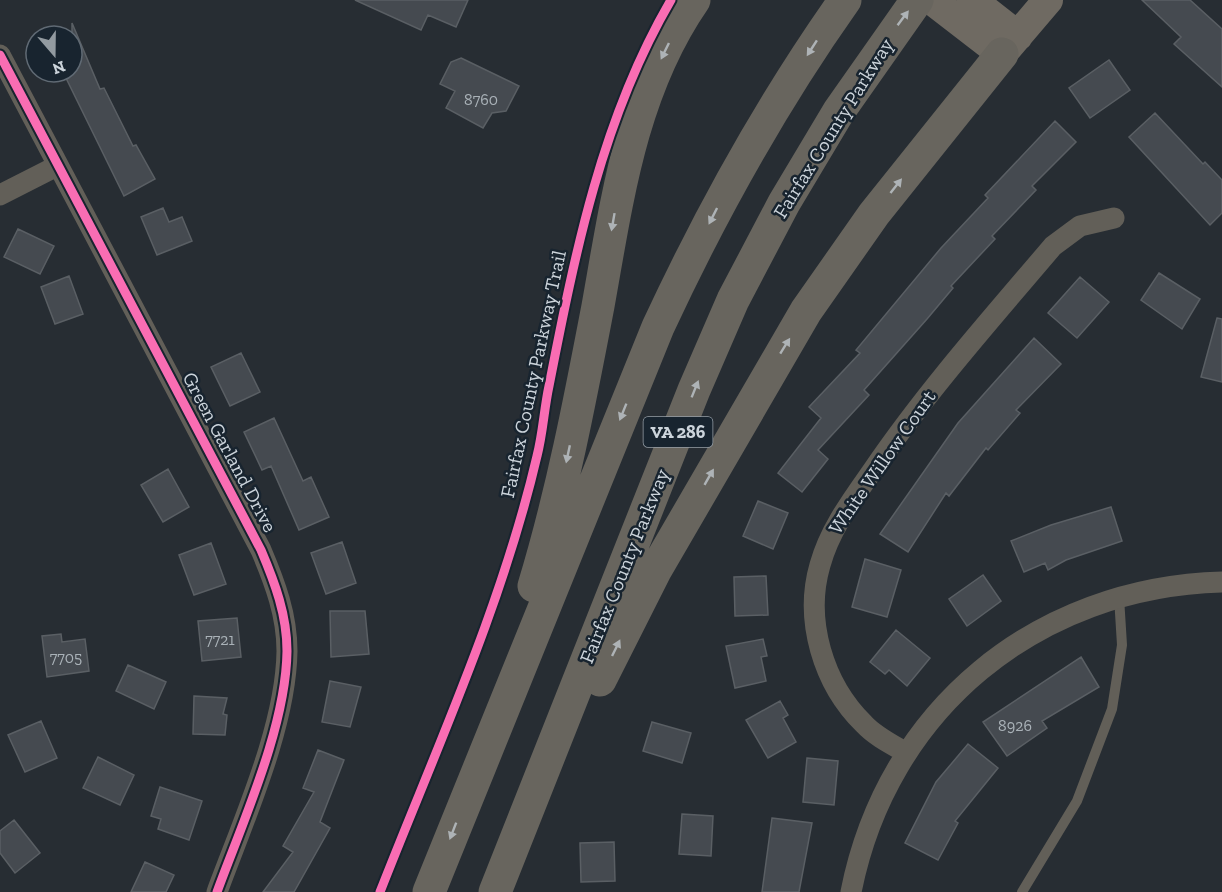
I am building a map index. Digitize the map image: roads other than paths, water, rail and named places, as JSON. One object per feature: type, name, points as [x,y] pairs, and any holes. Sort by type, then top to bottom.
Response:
[{"type":"highway","points":[[474,776],[505,668],[530,599],[554,517],[581,394],[632,133],[657,68],[694,0]]},
{"type":"highway","name":"VA 286","points":[[429,892],[474,776],[519,676],[658,327],[682,276],[751,145],[845,0]]},
{"type":"highway","name":"Fairfax County Parkway","points":[[495,892],[733,300],[784,202],[839,111],[917,0]]},
{"type":"highway","points":[[504,892],[524,863],[574,739],[628,624],[770,371],[806,311],[1002,39]]},
{"type":"main road","points":[[932,0],[1002,39]]},
{"type":"main road","points":[[972,0],[1002,39]]},
{"type":"main road","points":[[1002,39],[1048,0]]},
{"type":"street","name":"Green Garland Drive","points":[[0,55],[261,550],[281,603],[287,650],[278,711],[217,892]]},
{"type":"street","points":[[0,195],[57,166]]},
{"type":"street","name":"White Willow Court","points":[[905,752],[877,735],[852,711],[831,679],[822,657],[814,607],[819,567],[825,548],[842,514],[902,428],[1053,246],[1080,226],[1114,218]]},
{"type":"street","points":[[851,892],[863,843],[879,802],[905,752],[932,718],[961,688],[1007,651],[1080,610],[1158,587],[1222,582]]},
{"type":"lane","points":[[1022,892],[1077,801],[1112,709],[1122,645],[1119,597]]}]
